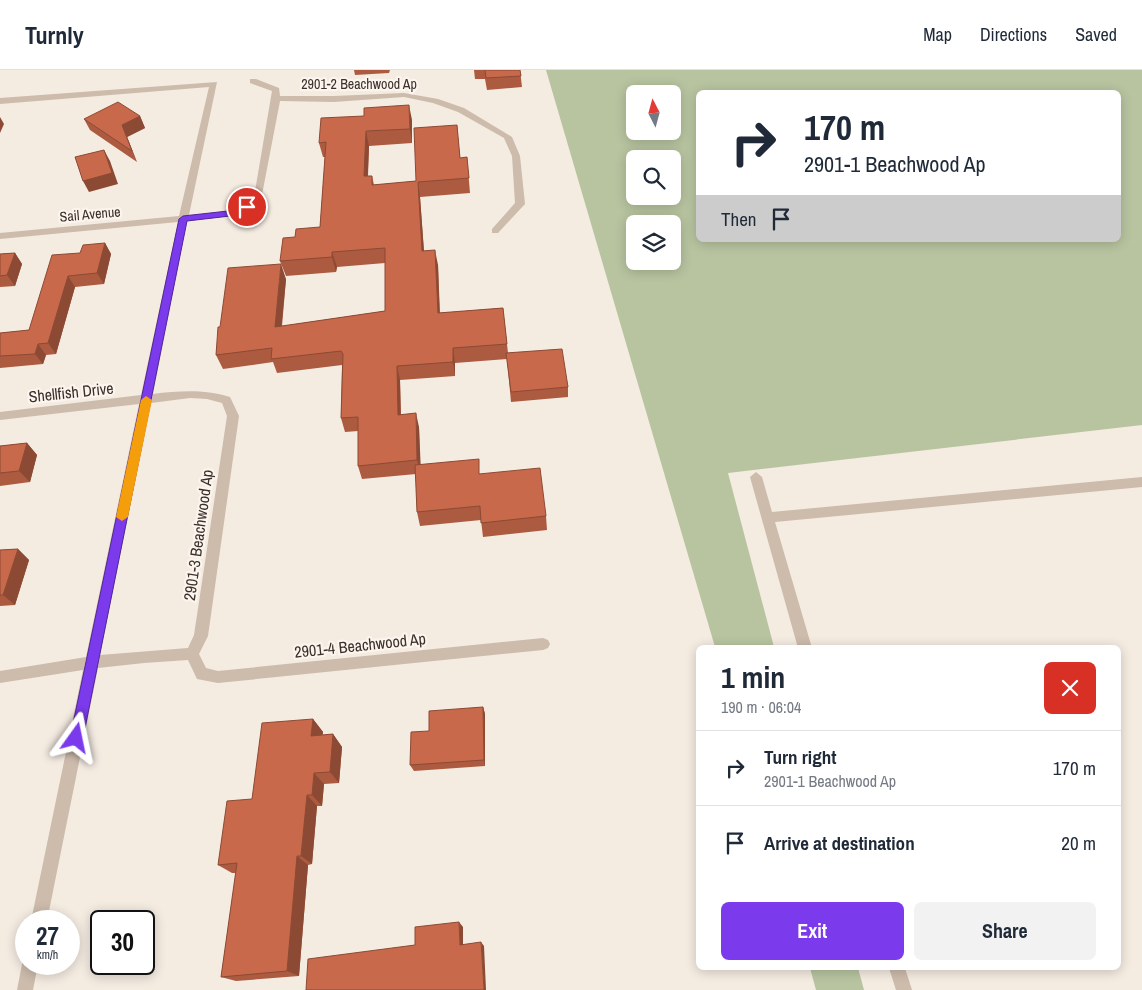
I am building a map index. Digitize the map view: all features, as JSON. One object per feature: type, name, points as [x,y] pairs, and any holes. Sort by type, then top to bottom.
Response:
[{"type":"street","points":[[253,81],[276,90],[276,98]]},
{"type":"street","points":[[0,102],[214,84],[183,219],[41,910]]},
{"type":"street","name":"2901-2 Beachwood Ap","points":[[276,98],[334,99],[417,96],[461,110],[484,122],[508,137],[516,156],[520,204],[496,231]]},
{"type":"street","name":"Sail Avenue","points":[[0,236],[230,214],[247,207],[258,198],[276,98]]},
{"type":"street","name":"2901-3 Beachwood Ap","points":[[146,400],[207,395],[226,400],[233,416],[201,636],[192,654]]},
{"type":"street","name":"Shellfish Drive","points":[[0,416],[146,400]]},
{"type":"street","points":[[756,477],[804,645]]},
{"type":"street","points":[[768,518],[1142,482]]},
{"type":"street","name":"2901-4 Beachwood Ap","points":[[192,654],[202,674],[218,677],[543,644]]},
{"type":"street","points":[[0,677],[157,654],[192,654]]},
{"type":"street","points":[[898,970],[904,990]]},
{"type":"street","points":[[25,990],[28,975]]},
{"type":"green space","points":[[546,70],[1142,70],[1142,425],[728,473],[773,645],[714,645]]},
{"type":"green space","points":[[811,970],[859,970],[864,990],[816,990]]},
{"type":"building","points":[[485,70],[520,70],[521,76],[486,78]]},
{"type":"building","points":[[118,102],[140,116],[122,125],[132,151],[84,119]]},
{"type":"building","points":[[409,105],[410,129],[366,131],[364,176],[372,176],[372,185],[416,181],[414,128],[457,125],[460,158],[467,157],[469,178],[418,182],[422,251],[435,250],[438,313],[503,308],[507,344],[453,348],[453,362],[397,366],[398,415],[416,413],[417,460],[358,466],[358,417],[341,418],[343,354],[341,351],[271,359],[272,348],[216,355],[218,327],[220,327],[228,268],[281,264],[275,327],[385,311],[385,248],[332,252],[332,257],[280,261],[283,238],[295,237],[296,229],[320,227],[326,142],[319,143],[321,118],[364,116],[364,108]]},
{"type":"building","points":[[104,150],[112,173],[83,181],[75,157]]},
{"type":"building","points":[[105,243],[97,273],[68,276],[48,343],[38,344],[35,354],[0,356],[0,333],[29,330],[52,255],[80,253],[83,245]]},
{"type":"building","points":[[15,253],[7,275],[0,276],[0,254]]},
{"type":"building","points":[[562,349],[568,387],[511,392],[506,353]]},
{"type":"building","points":[[27,443],[19,471],[0,473],[0,446]]},
{"type":"building","points":[[479,459],[479,474],[540,468],[546,516],[481,523],[480,506],[417,512],[415,465]]},
{"type":"building","points":[[18,549],[3,595],[0,595],[0,550]]},
{"type":"building","points":[[483,707],[484,760],[410,765],[411,732],[429,731],[429,711]]},
{"type":"building","points":[[313,719],[311,736],[333,734],[330,772],[314,773],[312,795],[307,795],[301,856],[297,856],[287,971],[221,977],[237,863],[218,865],[227,801],[252,799],[262,723]]},
{"type":"building","points":[[459,922],[460,945],[481,942],[484,990],[306,990],[308,959],[415,945],[415,927]]},
{"type":"slow traffic","points":[[122,517],[146,400]]},
{"type":"route","points":[[76,738],[183,219],[230,214],[247,207]]}]
